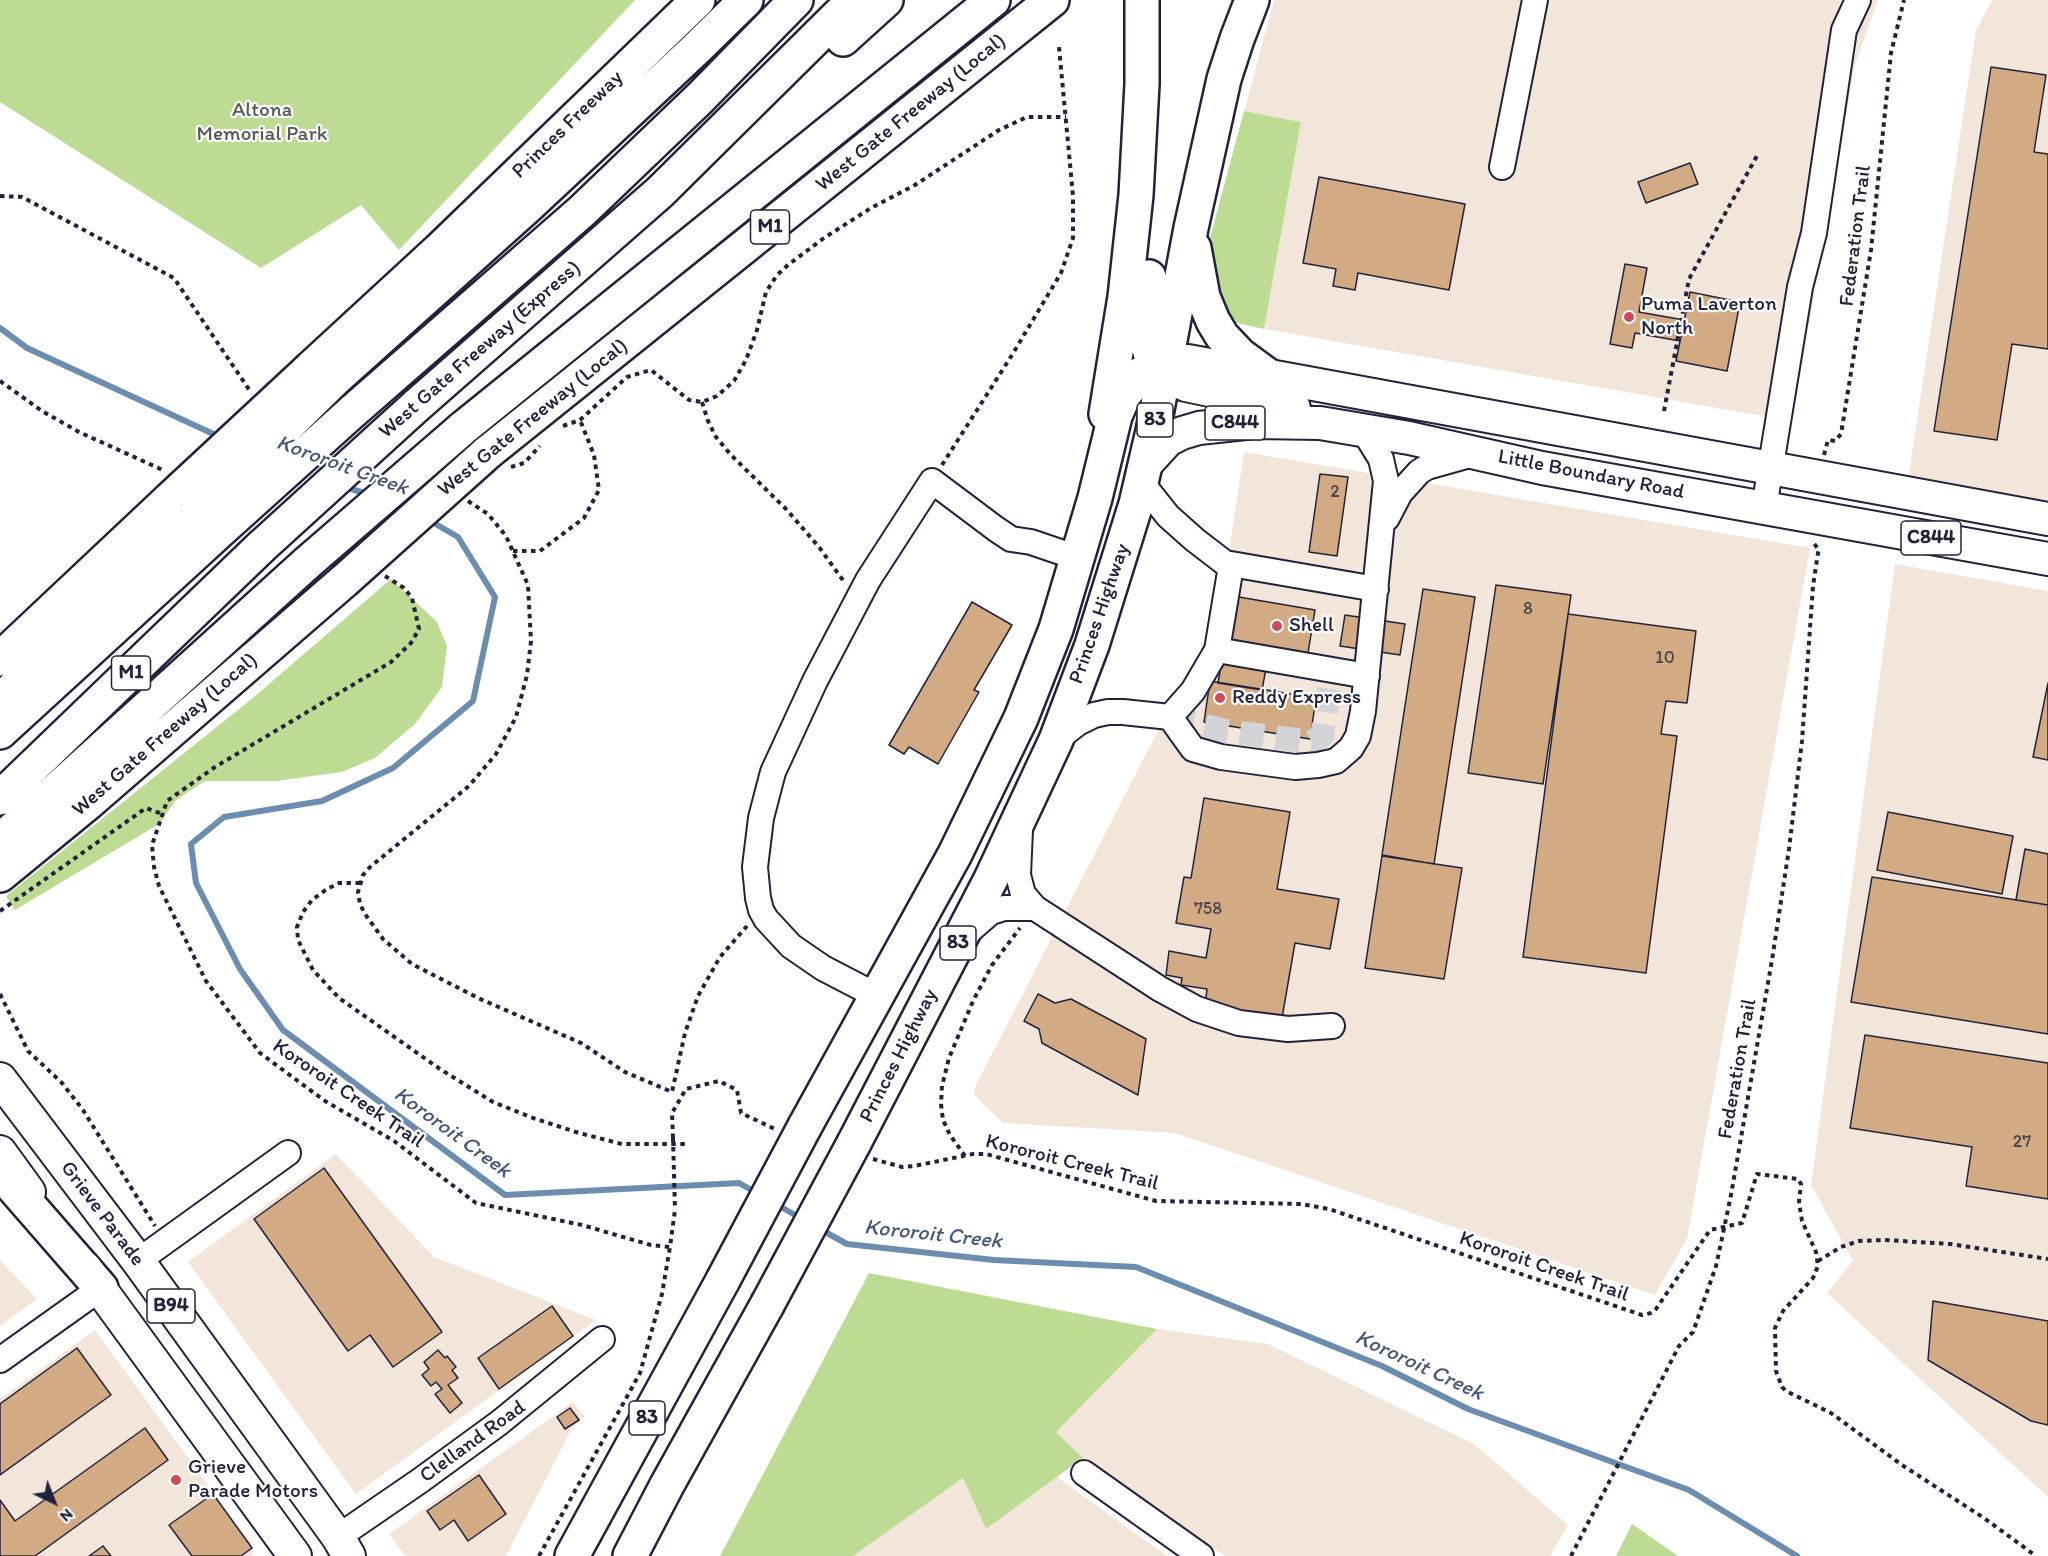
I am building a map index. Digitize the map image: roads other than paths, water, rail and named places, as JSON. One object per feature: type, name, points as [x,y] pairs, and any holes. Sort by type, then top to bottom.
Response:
[{"type":"highway","name":"Princes Freeway","points":[[439,250],[698,0]]},
{"type":"highway","points":[[439,250],[545,161],[729,0]]},
{"type":"highway","points":[[323,374],[529,205],[746,0]]},
{"type":"highway","name":"West Gate Freeway (Express)","points":[[0,732],[194,516],[353,411],[582,211],[700,98],[796,0]]},
{"type":"highway","name":"West Gate Freeway (Express)","points":[[0,798],[261,547],[416,406],[660,192],[854,0]]},
{"type":"highway","points":[[660,192],[775,101],[885,0]]},
{"type":"highway","points":[[0,841],[307,563],[463,428],[993,0]]},
{"type":"highway","name":"West Gate Freeway (Local)","points":[[0,875],[344,581],[496,459],[1052,0]]},
{"type":"highway","points":[[1098,485],[1110,383],[1125,297],[1134,216],[1142,84],[1142,0]]},
{"type":"highway","name":"Princes Highway","points":[[630,1556],[854,1143],[959,940],[1056,740],[1101,619],[1143,474],[1162,367],[1224,79],[1252,0]]},
{"type":"highway","points":[[1098,485],[1115,416],[1125,393],[1138,376],[1162,367],[1149,350],[1144,330],[1154,217],[1156,144],[1150,106],[1142,84]]},
{"type":"highway","points":[[1191,228],[1200,286],[1213,321],[1222,336],[1240,355],[1270,377]]},
{"type":"highway","name":"M1","points":[[0,659],[194,516],[439,250]]},
{"type":"highway","name":"Princes Highway","points":[[572,1556],[955,854],[1010,743],[1056,629],[1098,485]]},
{"type":"highway","points":[[0,700],[194,516]]},
{"type":"highway","points":[[1056,629],[1081,610],[1089,611],[1101,619]]},
{"type":"highway","points":[[0,1172],[100,1288]]},
{"type":"main road","name":"Little Boundary Road","points":[[1162,367],[1180,360],[2048,519]]},
{"type":"main road","name":"C844","points":[[1162,367],[1186,385],[1287,407],[1352,428]]},
{"type":"main road","name":"Little Boundary Road","points":[[1143,474],[1159,448],[1175,436],[1208,426],[1255,422],[1306,422],[1352,428],[1479,452],[1542,468],[2048,560]]},
{"type":"main road","name":"Grieve Parade","points":[[0,1079],[138,1261],[347,1550]]},
{"type":"main road","name":"B94","points":[[0,1152],[295,1556]]},
{"type":"main road","points":[[100,1288],[138,1261]]},
{"type":"main road","points":[[311,1556],[347,1550]]},
{"type":"street","points":[[1502,167],[1535,0]]},
{"type":"street","points":[[1764,508],[1800,287],[1814,233],[1844,30],[1858,0]]},
{"type":"street","points":[[1056,740],[1078,723],[1101,713],[1123,712],[1170,717],[1193,748],[1221,757],[1295,767],[1336,761],[1351,748],[1358,736],[1363,711],[1382,530],[1385,474],[1381,459],[1352,428]]},
{"type":"street","points":[[1382,530],[1395,500],[1416,474],[1427,467],[1479,452]]},
{"type":"street","points":[[1143,474],[1160,508],[1217,558],[1231,566],[1376,589]]},
{"type":"street","points":[[877,996],[823,968],[791,946],[766,919],[758,898],[755,867],[761,818],[773,772],[814,681],[868,580],[932,481],[1011,538],[1031,542],[1078,558]]},
{"type":"street","points":[[1170,717],[1193,690],[1217,650],[1231,566]]},
{"type":"street","points":[[1217,650],[1367,676]]},
{"type":"street","points":[[1021,816],[1018,875],[1023,894],[1035,908],[1160,989],[1197,1009],[1239,1023],[1288,1029],[1332,1026]]},
{"type":"street","points":[[959,940],[991,912],[1004,908],[1035,908]]},
{"type":"street","points":[[138,1261],[288,1153]]},
{"type":"street","points":[[0,1360],[100,1288]]},
{"type":"street","name":"Clelland Road","points":[[347,1550],[421,1480],[499,1423],[602,1339]]},
{"type":"street","points":[[1084,1473],[1201,1556]]},
{"type":"waterway","name":"Kororoit Creek","points":[[0,328],[27,348],[220,437]]},
{"type":"waterway","name":"Kororoit Creek","points":[[344,487],[368,494]]},
{"type":"waterway","name":"Kororoit Creek","points":[[427,519],[458,537],[495,597],[473,701],[393,768],[322,801],[224,817],[191,844],[196,883],[240,969],[283,1030],[505,1195],[739,1183],[757,1193]]},
{"type":"waterway","name":"Kororoit Creek","points":[[774,1203],[802,1219]]},
{"type":"waterway","name":"Kororoit Creek","points":[[818,1228],[847,1244],[994,1260],[1136,1267],[1382,1366],[1468,1409],[1689,1490],[1797,1556]]},
{"type":"tunnel","points":[[1170,717],[1225,731],[1312,742],[1322,736],[1332,670]]},
{"type":"place","name":"Puma Laverton North","points":[[1629,317]]},
{"type":"place","name":"Shell","points":[[1277,626]]},
{"type":"place","name":"Reddy Express","points":[[1220,698]]},
{"type":"place","name":"Grieve Parade Motors","points":[[176,1480]]},
{"type":"park label","name":"Altona Memorial Park","points":[[262,123]]}]
